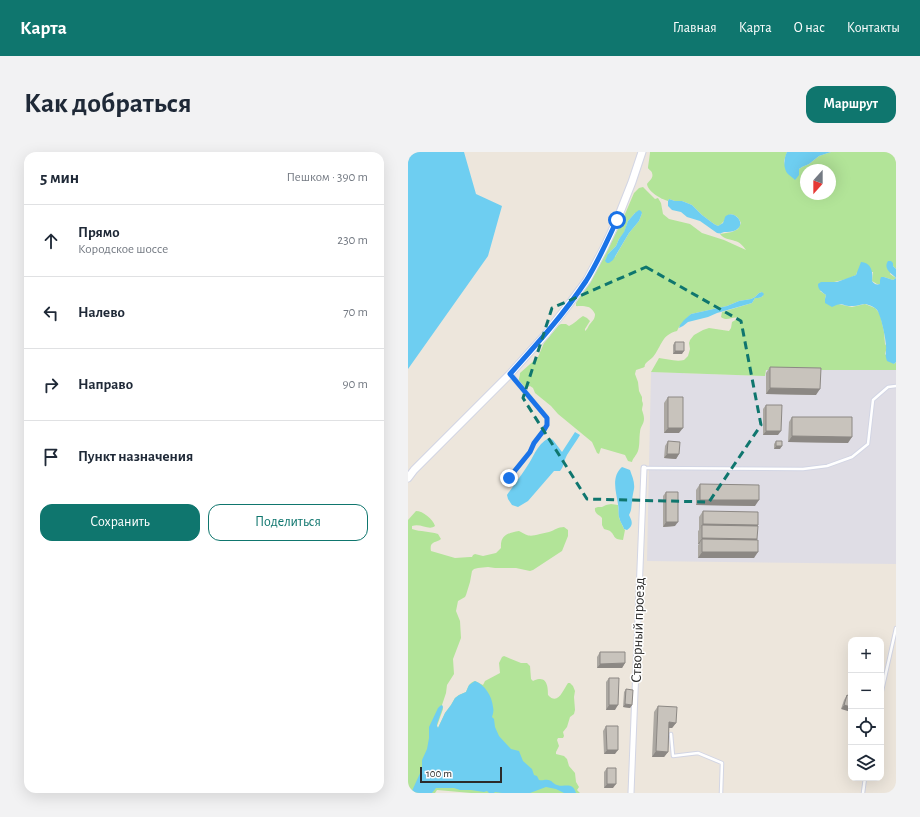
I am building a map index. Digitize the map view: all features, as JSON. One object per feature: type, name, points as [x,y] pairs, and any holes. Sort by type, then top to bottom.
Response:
[{"type":"main road","points":[[408,478],[457,426],[510,374],[545,335],[570,303],[586,280],[604,248],[617,220],[642,152]]},
{"type":"street","name":"Створный проезд","points":[[631,793],[644,468]]},
{"type":"lane","points":[[509,478],[530,452],[534,443],[547,425],[547,418],[510,374]]},
{"type":"lane","points":[[644,468],[803,469],[827,466],[852,457],[868,444],[873,400],[888,387],[896,386]]},
{"type":"lane","points":[[884,682],[896,628]]},
{"type":"lane","points":[[671,734],[673,756],[698,753],[722,763],[721,793]]},
{"type":"lane","points":[[863,793],[865,781]]},
{"type":"highlighted area","points":[[646,267],[741,321],[761,425],[709,502],[587,499],[523,398],[552,308]]},
{"type":"shaded area","points":[[766,370],[896,370],[896,564],[647,561],[651,372],[765,376]]},
{"type":"green space","points":[[650,152],[787,152],[784,161],[785,165],[800,168],[800,200],[836,200],[836,164],[809,164],[819,156],[831,152],[896,152],[896,269],[893,266],[890,274],[896,278],[893,280],[884,277],[880,284],[877,284],[872,281],[873,272],[857,272],[856,275],[834,282],[820,291],[826,295],[825,299],[838,304],[852,307],[865,304],[875,308],[880,314],[884,332],[885,344],[887,347],[885,354],[894,364],[896,362],[896,370],[766,370],[765,376],[651,372],[659,358],[675,361],[684,360],[688,356],[690,340],[694,335],[703,330],[709,328],[729,331],[732,322],[739,318],[723,318],[721,317],[722,312],[752,303],[755,298],[763,296],[762,292],[751,299],[691,314],[677,331],[668,335],[662,341],[653,357],[646,363],[645,367],[636,370],[635,374],[642,397],[644,419],[640,430],[638,451],[632,462],[628,461],[625,455],[601,448],[599,454],[597,453],[592,442],[535,393],[533,388],[530,386],[522,387],[519,383],[519,379],[520,373],[538,357],[544,343],[559,325],[566,324],[569,326],[583,316],[590,321],[585,331],[594,319],[595,314],[589,307],[576,306],[576,303],[601,262],[622,221],[634,193],[639,188],[643,187],[655,199],[658,198],[661,203],[663,214],[669,219],[690,224],[702,233],[724,240],[746,250],[738,242],[725,238],[720,234],[732,232],[738,229],[741,223],[738,218],[731,214],[721,225],[718,226],[702,215],[692,205],[682,201],[669,199],[668,201],[659,197],[648,187],[647,184],[651,179],[652,172],[648,168]],"holes":[[[635,213],[642,213],[639,221],[629,233],[615,257],[608,254],[616,246],[624,233],[628,221]]]},
{"type":"green space","points":[[611,504],[618,505],[619,518],[625,530],[623,540],[616,538],[610,531],[604,529],[602,525],[602,518],[595,512],[595,508]]},
{"type":"green space","points":[[416,511],[422,512],[432,521],[435,526],[430,528],[415,525],[412,526],[412,529],[438,534],[441,539],[431,545],[431,551],[455,558],[472,557],[475,554],[483,556],[496,553],[501,548],[503,537],[519,531],[531,536],[562,527],[568,530],[568,536],[562,551],[533,570],[488,567],[474,569],[472,571],[466,595],[458,601],[456,611],[460,621],[461,638],[453,659],[454,674],[447,685],[442,705],[443,709],[437,726],[438,728],[445,713],[455,698],[466,692],[471,683],[475,681],[483,685],[485,681],[500,673],[499,663],[504,656],[521,663],[527,663],[530,666],[531,679],[533,681],[537,679],[544,680],[547,685],[548,695],[552,698],[555,699],[560,696],[568,683],[570,683],[575,691],[575,710],[563,732],[563,738],[558,738],[557,740],[559,746],[556,754],[564,756],[567,759],[569,766],[575,773],[576,782],[579,787],[577,790],[580,793],[471,793],[437,790],[435,793],[408,793],[408,520]]},
{"type":"water","points":[[408,152],[464,152],[476,194],[502,206],[488,256],[408,369]]},
{"type":"water","points":[[787,152],[831,152],[819,156],[809,164],[800,164],[799,175],[795,180],[787,173],[784,165]]},
{"type":"water","points":[[669,199],[682,201],[692,205],[702,215],[718,226],[723,223],[725,217],[728,215],[735,215],[740,220],[739,227],[733,231],[720,234],[717,233],[700,221],[687,217],[681,212],[672,210],[668,206]]},
{"type":"water","points":[[639,210],[642,213],[639,221],[629,233],[613,260],[607,263],[605,261],[608,254],[616,246],[628,221]]},
{"type":"water","points":[[888,261],[893,263],[893,266],[896,269],[896,278],[887,269],[886,266]]},
{"type":"water","points":[[861,262],[870,266],[872,271],[872,281],[875,284],[880,284],[881,277],[893,280],[896,278],[896,362],[894,364],[887,361],[886,341],[879,313],[876,309],[866,304],[849,306],[839,304],[832,307],[825,303],[826,295],[819,289],[818,284],[821,282],[837,282],[856,275]]},
{"type":"water","points":[[762,292],[764,294],[759,298],[755,298],[752,303],[688,322],[679,328],[684,320],[691,314],[751,299]]},
{"type":"water","points":[[575,432],[580,435],[567,455],[560,471],[554,471],[528,501],[518,507],[512,505],[507,495],[541,444],[549,438],[553,440],[562,452]]},
{"type":"water","points":[[622,467],[630,470],[634,484],[629,515],[632,525],[627,530],[624,529],[619,519],[615,489],[616,475]]},
{"type":"water","points":[[475,681],[482,685],[490,695],[493,708],[492,717],[499,736],[511,749],[519,751],[523,761],[532,769],[534,775],[537,776],[539,780],[549,780],[560,786],[570,786],[576,793],[564,793],[556,789],[546,787],[530,793],[489,793],[487,791],[436,788],[432,793],[411,793],[422,769],[422,760],[427,749],[429,738],[429,727],[438,708],[442,705],[443,707],[437,724],[438,728],[445,713],[455,698],[466,692],[469,685]]},
{"type":"building","points":[[675,342],[684,342],[684,351],[675,351]]},
{"type":"building","points":[[770,367],[821,368],[820,389],[770,388]]},
{"type":"building","points":[[668,397],[683,397],[683,428],[668,428]]},
{"type":"building","points":[[766,405],[782,405],[781,431],[766,431]]},
{"type":"building","points":[[792,417],[852,417],[852,437],[792,436]]},
{"type":"building","points":[[668,441],[680,442],[679,454],[667,454]]},
{"type":"building","points":[[776,441],[782,441],[782,446],[776,446]]},
{"type":"building","points":[[700,484],[759,485],[759,500],[700,500]]},
{"type":"building","points":[[666,492],[678,492],[678,522],[666,522]]},
{"type":"building","points":[[703,511],[758,512],[758,525],[703,524]]},
{"type":"building","points":[[702,525],[758,526],[757,539],[702,538]]},
{"type":"building","points":[[702,539],[758,540],[758,552],[702,552]]},
{"type":"building","points":[[600,652],[625,652],[625,663],[600,664]]},
{"type":"building","points":[[609,678],[619,678],[618,705],[609,705]]},
{"type":"building","points":[[626,689],[633,690],[632,705],[625,704]]},
{"type":"building","points":[[847,695],[848,706],[844,705]]},
{"type":"building","points":[[658,706],[677,707],[676,723],[669,722],[668,752],[656,751]]},
{"type":"building","points":[[606,726],[618,726],[618,750],[607,750]]},
{"type":"building","points":[[607,768],[616,768],[616,784],[607,784]]},
{"type":"route","points":[[509,478],[530,452],[534,443],[547,425],[547,418],[510,374],[545,335],[586,280],[604,248],[617,220]]}]
